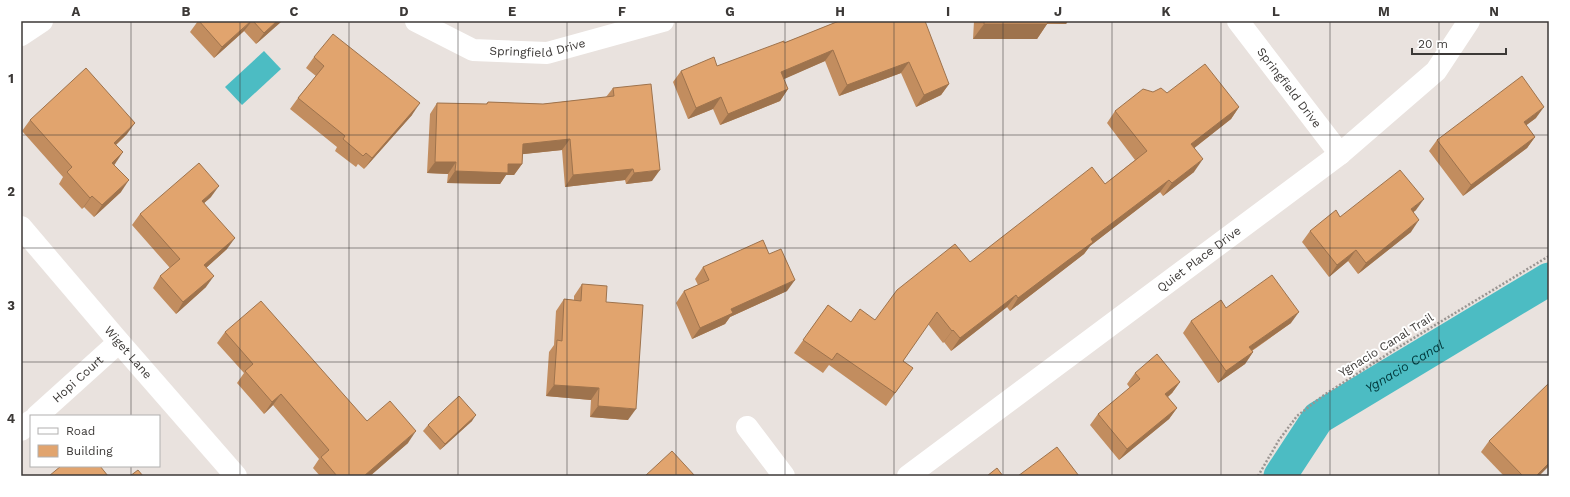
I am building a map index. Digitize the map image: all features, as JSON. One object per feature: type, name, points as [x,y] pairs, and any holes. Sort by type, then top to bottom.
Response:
[{"type":"street","points":[[21,35],[42,21]]},
{"type":"street","name":"Springfield Drive","points":[[416,21],[473,50],[547,54],[663,21]]},
{"type":"street","name":"Springfield Drive","points":[[1238,21],[1340,154]]},
{"type":"street","name":"Quiet Place Drive","points":[[908,476],[1340,154],[1436,71],[1469,21]]},
{"type":"street","name":"Wiget Lane","points":[[21,227],[236,476]]},
{"type":"street","name":"Hopi Court","points":[[38,415],[119,342]]},
{"type":"street","points":[[21,430],[30,422]]},
{"type":"street","points":[[747,427],[784,476]]},
{"type":"path","name":"Ygnacio Canal Trail","points":[[1258,476],[1279,440],[1297,416],[1324,395],[1394,350],[1549,256]]},
{"type":"water","points":[[264,51],[281,69],[242,105],[225,87]]},
{"type":"building","points":[[199,21],[251,21],[222,47]]},
{"type":"building","points":[[253,21],[277,21],[264,33]]},
{"type":"building","points":[[839,21],[925,21],[949,84],[924,95],[909,62],[847,85],[833,50],[781,72],[788,89],[728,114],[721,97],[696,108],[681,71],[714,57],[717,66],[784,41],[784,43]]},
{"type":"building","points":[[984,21],[1048,21],[1047,24],[984,24]]},
{"type":"building","points":[[333,34],[420,103],[372,158],[366,153],[363,156],[343,139],[345,136],[298,98],[324,66],[314,57]]},
{"type":"building","points":[[1205,64],[1239,107],[1191,144],[1203,159],[1172,183],[1169,180],[1091,239],[1093,242],[1018,298],[1016,295],[960,338],[953,330],[952,331],[937,312],[903,361],[913,368],[895,393],[837,353],[832,360],[803,340],[828,305],[851,322],[860,309],[875,320],[897,290],[955,244],[970,262],[1092,167],[1105,184],[1147,151],[1115,111],[1143,89],[1153,92],[1161,88],[1167,93]]},
{"type":"building","points":[[86,68],[135,123],[114,143],[123,152],[112,163],[129,180],[102,205],[92,196],[90,198],[67,172],[72,167],[30,120]]},
{"type":"building","points":[[1522,76],[1544,107],[1524,122],[1535,137],[1471,185],[1437,140]]},
{"type":"building","points":[[651,84],[660,170],[634,173],[633,169],[573,175],[570,139],[523,144],[522,164],[508,164],[508,173],[455,171],[456,162],[435,162],[437,103],[487,104],[488,102],[543,104],[614,96],[613,88]]},
{"type":"building","points":[[199,163],[219,186],[202,201],[235,238],[204,265],[214,276],[183,302],[160,276],[180,259],[140,214]]},
{"type":"building","points":[[1400,170],[1424,199],[1411,209],[1419,220],[1366,263],[1356,250],[1337,265],[1310,231],[1336,210],[1340,217]]},
{"type":"building","points":[[763,240],[769,254],[781,249],[795,280],[731,309],[733,313],[700,328],[684,291],[709,280],[703,267]]},
{"type":"building","points":[[1272,275],[1299,312],[1249,347],[1253,352],[1226,371],[1191,321],[1221,300],[1226,308]]},
{"type":"building","points":[[582,284],[607,286],[606,302],[643,305],[636,409],[598,406],[599,388],[554,385],[557,340],[562,341],[564,299],[581,301]]},
{"type":"building","points":[[261,301],[367,421],[390,401],[416,431],[364,476],[337,476],[321,457],[329,450],[281,394],[272,402],[245,371],[253,364],[225,332]]},
{"type":"building","points":[[1157,354],[1180,382],[1165,394],[1177,408],[1127,449],[1098,414],[1140,379],[1135,373]]},
{"type":"building","points":[[1549,383],[1549,463],[1536,476],[1523,476],[1489,441]]},
{"type":"building","points":[[459,396],[476,415],[445,444],[428,425]]},
{"type":"building","points":[[1057,447],[1079,476],[1018,476]]},
{"type":"building","points":[[672,451],[695,476],[645,476]]},
{"type":"building","points":[[60,467],[101,467],[108,476],[49,476]]},
{"type":"building","points":[[997,468],[1003,476],[987,476]]},
{"type":"building","points":[[138,470],[143,476],[130,476]]},
{"type":"waterway","name":"Ygnacio Canal","points":[[1280,476],[1318,418],[1549,279]]}]
